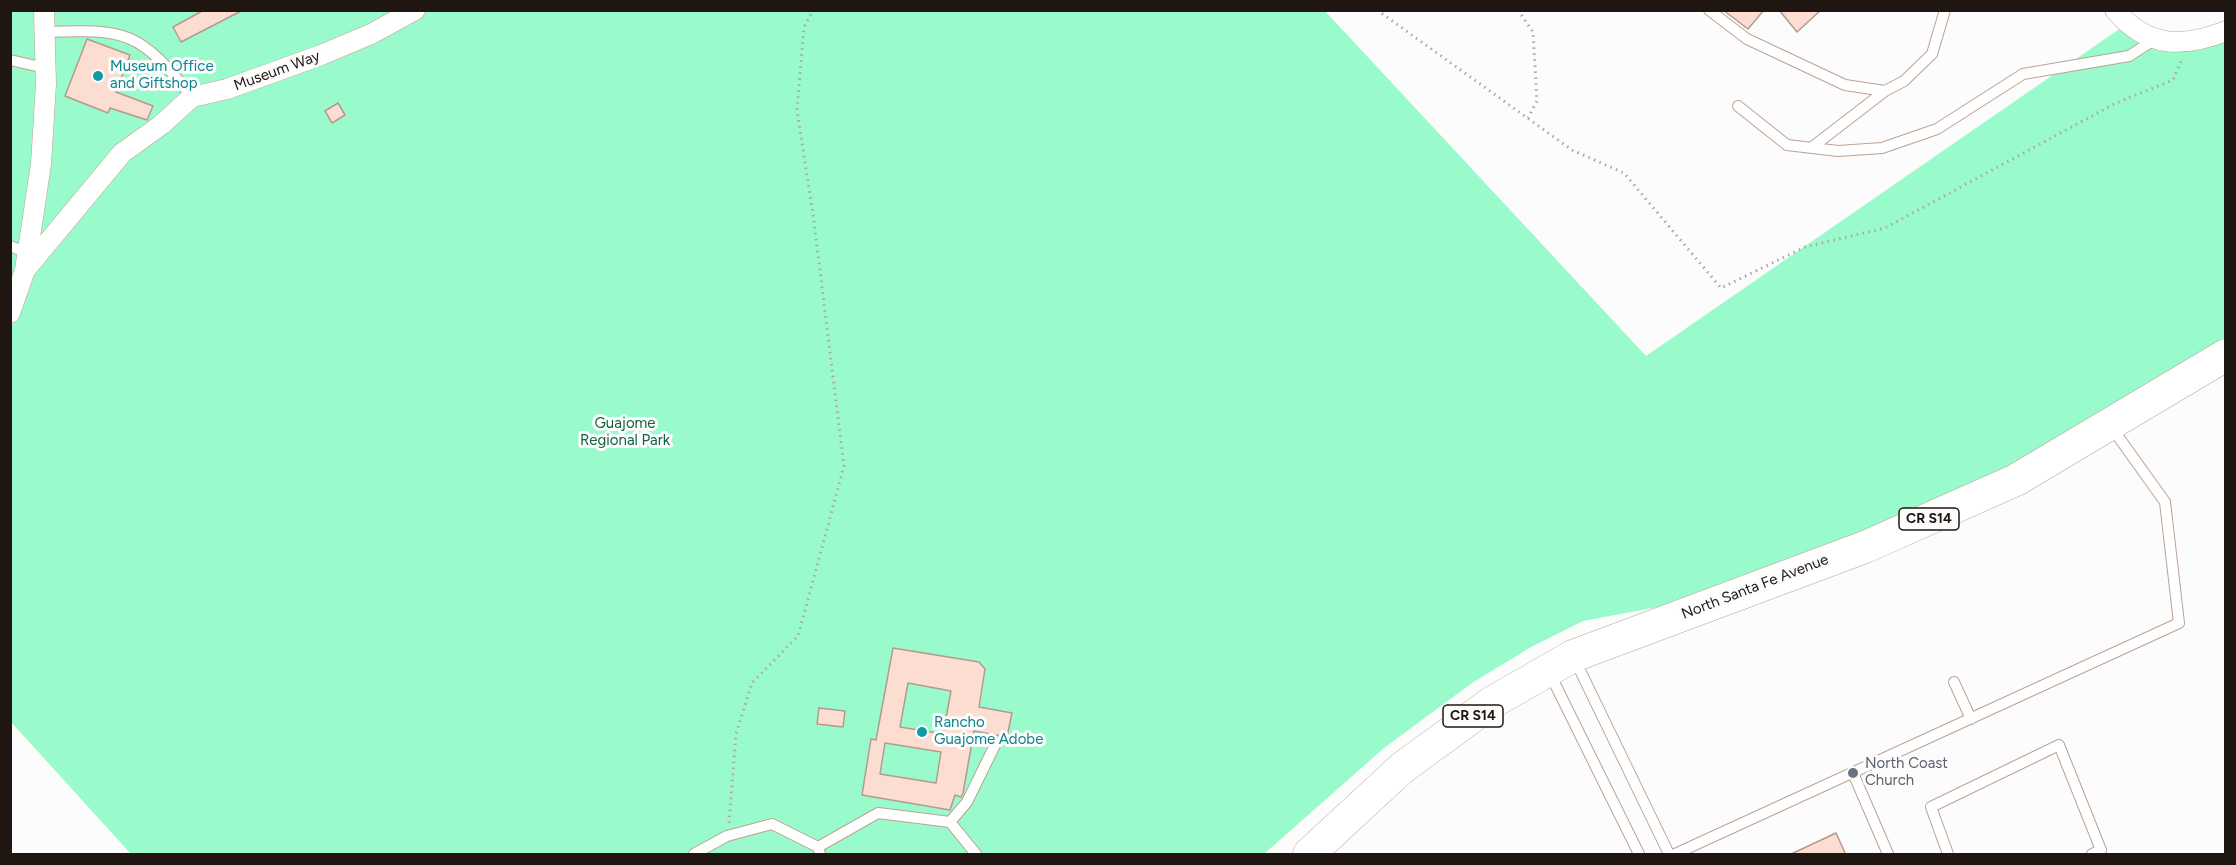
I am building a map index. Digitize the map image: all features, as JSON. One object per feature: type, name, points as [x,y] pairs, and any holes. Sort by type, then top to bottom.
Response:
[{"type":"main road","name":"North Santa Fe Avenue","points":[[1309,855],[1402,768],[1491,703],[1561,664],[1875,542],[2016,480],[2226,355]]},
{"type":"street","name":"Museum Way","points":[[10,313],[41,164],[45,68],[44,10]]},
{"type":"street","name":"Museum Way","points":[[21,256],[122,153],[192,97],[227,89],[321,55],[371,34],[415,10]]},
{"type":"street","points":[[2115,10],[2129,24],[2146,35],[2157,38],[2190,43],[2226,31]]},
{"type":"lane","points":[[1709,10],[1747,39],[1845,85],[1885,91]]},
{"type":"lane","points":[[1811,148],[1885,91],[1904,81],[1932,54],[1945,10]]},
{"type":"lane","points":[[44,32],[97,30],[125,35],[147,47],[192,97]]},
{"type":"lane","points":[[1738,106],[1787,145],[1838,151],[1882,148],[1937,129],[2023,74],[2129,56],[2157,38]]},
{"type":"lane","points":[[10,60],[45,68]]},
{"type":"lane","points":[[1675,855],[2179,623],[2165,502],[2109,424]]},
{"type":"lane","points":[[1561,664],[1639,855]]},
{"type":"lane","points":[[1561,664],[1669,855]]},
{"type":"lane","points":[[1953,682],[1971,719]]},
{"type":"lane","points":[[950,822],[967,802],[995,745]]},
{"type":"lane","points":[[1948,855],[1931,807],[2059,745],[2101,850],[2092,855]]},
{"type":"lane","points":[[1853,773],[1888,855]]},
{"type":"lane","points":[[694,855],[727,836],[772,824],[819,851],[878,813],[950,822],[976,855]]},
{"type":"path","points":[[727,836],[736,734],[752,683],[798,636],[844,466],[813,214],[797,110],[804,27],[813,10]]},
{"type":"path","points":[[1377,10],[1572,150],[1624,173],[1721,288],[1804,247],[1885,228],[2116,103],[2173,80],[2190,43]]},
{"type":"path","points":[[1518,10],[1533,32],[1537,100],[1528,118]]},
{"type":"green space","name":"Guajome Regional Park","points":[[10,11],[1325,11],[1646,356],[2128,23],[2153,38],[2225,32],[2225,357],[2140,406],[1738,592],[1583,621],[1531,647],[1472,683],[1384,748],[1264,854],[131,854],[11,722]]},
{"type":"building","points":[[204,10],[243,10],[181,42],[173,27]]},
{"type":"building","points":[[1723,10],[1764,10],[1748,29]]},
{"type":"building","points":[[1779,10],[1821,10],[1797,32]]},
{"type":"building","name":"Museum Office and Giftshop","points":[[87,39],[130,55],[116,92],[153,106],[147,120],[110,108],[108,113],[65,96]]},
{"type":"building","points":[[338,103],[345,115],[332,123],[325,111]]},
{"type":"building","points":[[893,648],[979,662],[985,669],[979,707],[1012,713],[1007,737],[974,731],[963,793],[961,797],[955,795],[950,810],[862,795],[871,739],[876,740]],"holes":[[[908,683],[951,691],[943,734],[900,727]],[[885,743],[941,752],[936,783],[880,774]]]},
{"type":"building","points":[[819,708],[845,711],[843,727],[817,724]]},
{"type":"building","points":[[1836,833],[1846,855],[1789,855]]},
{"type":"place","name":"Museum Office and Giftshop","points":[[98,76]]},
{"type":"place","name":"Rancho Guajome Adobe","points":[[922,732]]},
{"type":"place","name":"North Coast Church","points":[[1853,773]]}]
